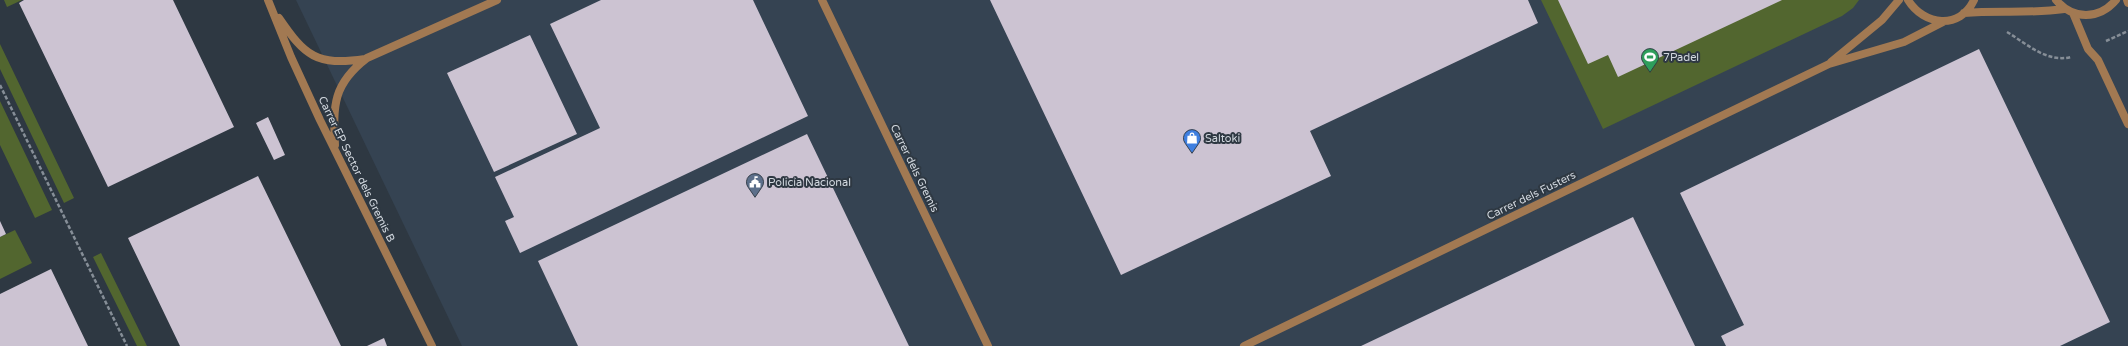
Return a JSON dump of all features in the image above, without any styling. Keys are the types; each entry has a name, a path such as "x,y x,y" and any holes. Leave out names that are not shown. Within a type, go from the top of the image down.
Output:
{"street":[{"path":"335,148 335,99 354,68 368,58 497,0"},
{"name":"Carrer dels Gremis","path":"822,0 988,346"},
{"name":"Carrer dels Fusters","path":"1829,64 1882,20 1899,0"},
{"path":"1908,0 1913,8 1926,18 1943,22"},
{"path":"1964,13 1974,0"},
{"path":"2056,0 2064,9 2082,16 2102,12 2116,0"},
{"path":"269,2 297,44 311,55 331,61 368,58"},
{"name":"Carrer EP Sector dels Gremis B","path":"269,2 291,57 432,346"},
{"path":"1964,13 2012,10 2042,12 2064,9"},
{"name":"Carrer dels Fusters","path":"1244,346 1829,64 1904,42 1964,13"},
{"path":"2073,13 2088,49 2098,60 2128,124"}],"path":[{"path":"2109,39 2127,31 2128,35"},
{"path":"2006,32 2051,58 2060,60"},
{"path":"0,85 127,346"}],"shaded area":[{"path":"296,0 2128,0 2128,346 462,346"}],"green space":[{"path":"4,0 22,0 7,7"},
{"name":"7Padel","path":"1541,0 1859,0 1853,8 1842,16 1603,129"},
{"path":"0,44 74,198 64,203 0,69"},
{"path":"0,101 52,210 35,218 0,145"},
{"path":"15,230 32,263 0,279 0,237"},
{"path":"101,253 147,346 137,346 93,257"}],"building":[{"path":"24,0 173,0 234,127 108,187 19,3"},
{"path":"601,0 753,0 808,116 520,253 505,221 514,217 495,177 600,128 550,24"},
{"name":"Saltoki","path":"990,0 1528,0 1538,23 1310,131 1331,176 1121,275"},
{"path":"1558,0 1782,0 1618,77 1608,55 1588,64"},
{"path":"530,35 577,134 494,172 447,73"},
{"path":"1979,49 2110,322 2060,346 1726,346 1721,336 1744,325 1680,193"},
{"path":"268,117 285,155 274,160 256,123"},
{"name":"Policía Nacional","path":"807,134 909,346 578,346 538,261"},
{"path":"258,176 341,346 180,346 128,238"},
{"path":"1633,217 1695,346 1361,346"},
{"path":"0,221 6,234 0,237"},
{"path":"51,269 88,346 0,346 0,294"},
{"path":"384,338 387,346 367,346"}],"place":[{"name":"7Padel","path":"1650,72"},
{"name":"Saltoki","path":"1192,153"},
{"name":"Policía Nacional","path":"755,197"}]}
